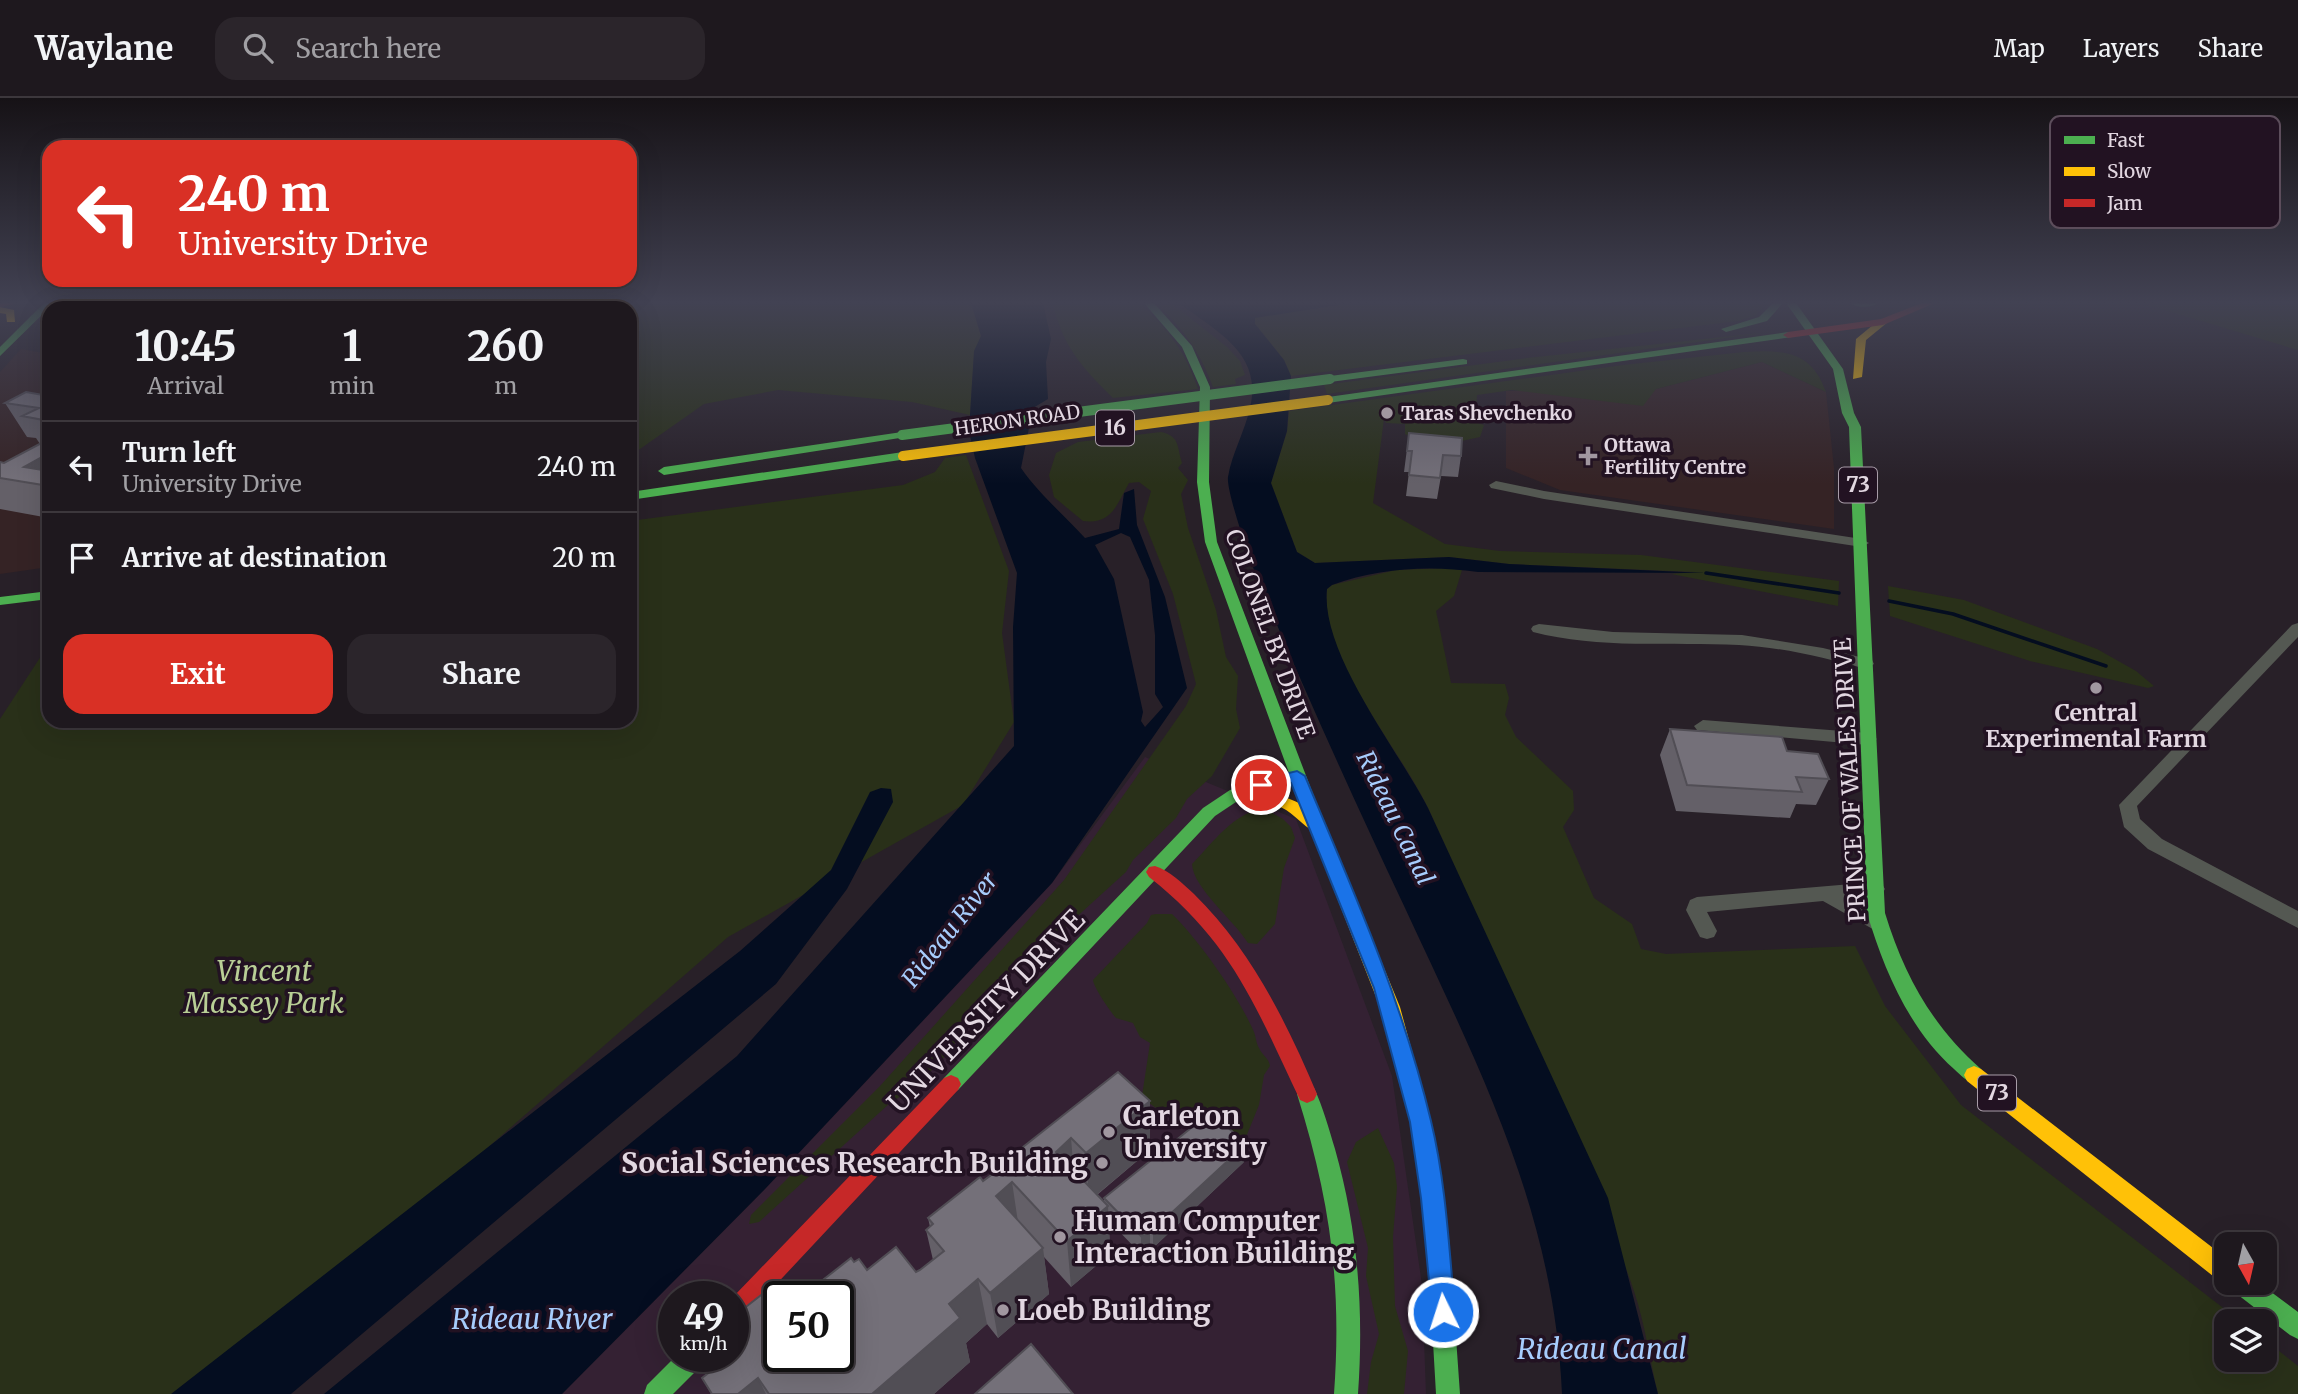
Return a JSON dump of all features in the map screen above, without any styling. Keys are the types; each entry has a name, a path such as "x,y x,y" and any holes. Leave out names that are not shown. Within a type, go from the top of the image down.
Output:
{"main road":[{"name":"COLONEL BY DRIVE","path":"1196,363 1203,377 1208,410 1202,456 1208,534 1297,776 1374,962 1412,1083 1427,1155 1437,1231 1448,1394"},
{"name":"HERON ROAD","path":"642,475 755,455 1454,363"},
{"name":"HERON ROAD","path":"637,495 1586,363"},
{"path":"1576,365 1592,363"},
{"path":"1822,363 1849,377 1853,363"},
{"name":"PRINCE OF WALES DRIVE","path":"1840,363 1849,377 1848,413 1855,426 1875,889 1878,924 1891,965 1910,999 1949,1051 2090,1168 2214,1263"},
{"path":"0,586 42,581"},
{"path":"0,601 42,596"},
{"name":"UNIVERSITY DRIVE","path":"749,1298 845,1199 978,1053 1155,872 1200,822 1218,805 1236,794 1297,776"},
{"path":"1200,822 1244,800 1272,797 1297,806 1324,842"},
{"path":"1155,872 1171,881 1194,905 1241,965 1274,1021 1312,1111 1338,1198 1346,1247 1351,1331 1346,1394"},
{"path":"2257,1295 2298,1327"},
{"path":"656,1394 677,1372"}],"street":[{"path":"1496,485 1544,495 1861,543"},
{"path":"2298,628 2128,805 2131,822 2155,844 2298,920"},
{"path":"1539,629 1612,637 1742,640 1823,653 1866,664"},
{"path":"1703,726 1868,739"},
{"path":"1707,931 1696,910 1697,905 1875,889"},
{"path":"1825,894 1878,924"}],"shaded area":[{"path":"8,363 42,363 42,568 0,574 0,372"},
{"path":"1765,363 1826,392 1834,468 1834,529 1560,490 1506,468 1506,391 1656,389"},
{"name":"Carleton University","path":"1145,757 1296,819 1392,1076 1422,1285 1426,1394 562,1394 658,1297 658,1372 749,1372 749,1281 674,1281 765,1189 1052,883"}],"green space":[{"path":"637,363 973,363 970,415 912,402 778,390 704,404 637,451"},
{"path":"1082,363 1188,363 1198,389 1113,398"},
{"path":"1203,363 1241,363 1245,375 1235,379 1236,384 1213,387"},
{"path":"1286,363 1393,363 1291,376"},
{"path":"1486,363 1545,363 1327,394 1324,385"},
{"path":"1756,363 1656,389 1643,406 1512,390 1477,395 1475,422 1484,425 1480,437 1434,447 1405,434 1405,424 1386,423 1384,419 1373,503 1445,544 1500,551 1641,555 1839,581 1838,606 1671,574 1695,572 1509,564 1449,557 1315,563 1297,552 1271,483 1287,431 1289,411 1623,365"},
{"path":"1765,363 1807,363 1820,378 1826,392"},
{"path":"1161,432 1175,439 1182,463 1178,468 1188,480 1181,494 1188,528 1216,610 1226,657 1238,676 1236,709 1240,728 1212,776 1187,799 1176,818 1133,860 1126,872 1061,931 1013,969 942,1060 913,1088 889,1104 759,1222 749,1224 751,1215 880,1086 1064,880 1186,706 1196,684 1173,594 1143,519 1151,491 1139,482 1129,483 1117,505 1107,516 1101,520 1083,521 1054,497 1049,475 1056,453 1078,442"},
{"name":"Vincent Massey Park","path":"966,455 1009,571 1002,633 1014,722 963,805 728,937 477,1157 172,1394 0,1394 0,719 42,655 42,728 637,728 637,520 903,485 935,472 945,458"},
{"path":"1396,570 1462,570 1454,596 1436,611 1451,683 1505,684 1509,698 1505,715 1516,737 1573,791 1574,810 1563,827 1594,898 1632,924 1641,949 1666,954 1855,946 1885,1006 1961,1105 2224,1309 2214,1309 2214,1372 2277,1372 2277,1349 2298,1366 2298,1394 1658,1394 1638,1304 1627,1271 1484,932 1430,812 1365,703 1336,644 1328,616 1327,589 1332,585"},
{"path":"1888,586 1964,600 2097,649 2136,671 2154,686 2148,688 2030,661 1890,616"},
{"path":"1265,809 1283,819 1291,827 1295,838 1284,868 1275,924 1257,944 1248,943 1206,893 1194,873 1192,864 1216,838 1243,815"},
{"path":"1172,914 1206,954 1239,1002 1258,1046 1269,1063 1259,1105 1246,1137 1224,1127 1169,1114 1150,1104 1142,1096 1150,1043 1140,1037 1133,1023 1116,1018 1094,984 1093,980 1147,923 1151,915"},
{"path":"1378,1128 1394,1163 1397,1187 1393,1237 1395,1306 1408,1351 1404,1394 1367,1394 1371,1362 1379,1334 1366,1276 1368,1248 1347,1162 1356,1142"}],"water":[{"name":"Rideau River","path":"973,363 1046,363 1048,399 1033,408 1021,468 1085,538 1119,529 1124,493 1134,489 1137,525 1165,597 1187,688 1052,883 765,1189 674,1281 658,1281 658,1297 562,1394 324,1394 737,1056 1014,746 1013,627 1017,573 975,458 969,431","holes":["1121,533 1130,537 1149,580 1155,635 1155,694 1163,707 1145,727 1141,721 1143,712 1114,579 1095,545"]},
{"name":"Rideau Canal","path":"1246,363 1286,363 1291,376 1287,431 1271,483 1297,552 1315,563 1449,557 1509,564 1706,573 1404,569 1350,579 1327,589 1328,614 1348,671 1428,808 1608,1198 1658,1394 1562,1394 1556,1327 1545,1264 1509,1143 1460,1027 1293,662 1258,580 1240,527 1228,477 1250,408 1250,372"},
{"name":"Rideau River","path":"881,788 891,789 893,802 847,889 776,984 291,1394 171,1394 740,951 831,870 870,792"}],"building":[{"path":"26,392 42,395 42,420 22,416 39,408 5,403"},
{"path":"1409,433 1462,438 1461,456 1443,455 1440,478 1409,475 1412,451 1407,451"},
{"path":"42,443 42,457 24,467 42,470 42,485 0,478 0,462 4,463"},
{"path":"1670,729 1782,737 1787,751 1818,754 1829,779 1796,777 1802,792 1687,785"},
{"path":"1118,1072 1150,1101 1086,1153 1071,1138 1056,1152 1108,1206 1067,1241 1012,1182 996,1196 1043,1248 990,1293 978,1279 949,1304 960,1318 872,1394 769,1394 758,1378 738,1394 712,1394 702,1378 710,1372 749,1372 749,1304 763,1294 763,1372 854,1372 854,1281 822,1281 851,1258 854,1262 859,1259 867,1270 896,1247 916,1272 920,1270 944,1251 926,1230 933,1224 928,1218 980,1177 983,1181 1006,1164 1004,1162"},
{"path":"1211,1112 1246,1144 1153,1230 1150,1228 1141,1236 1104,1198"},
{"path":"1031,1344 1073,1394 975,1394"}],"waterway":[{"path":"1706,573 1839,593"},
{"path":"1889,601 1953,614 2106,666"}],"traffic: fast":[{"path":"1195,363 1205,387 1203,482 1211,542 1313,815"},
{"path":"1330,379 1451,363"},
{"path":"1328,400 1586,363"},
{"path":"1834,363 1838,369 1848,413 1855,427 1876,913 1891,958 1912,1002 1940,1041 1974,1075"},
{"path":"902,435 1330,379"},
{"path":"664,471 902,435"},
{"path":"637,495 903,456"},
{"path":"0,601 42,596"},
{"path":"951,1084 1209,812 1236,794 1297,776"},
{"path":"1307,1094 1330,1170 1344,1242 1350,1315 1346,1394"},
{"path":"1419,1114 1438,1238 1448,1394"},
{"path":"2257,1295 2298,1327"},
{"path":"656,1394 677,1372"}],"traffic: slow":[{"path":"1857,377 1858,363"},
{"path":"903,456 1328,400"},
{"path":"1247,799 1275,799 1292,805 1313,824"},
{"path":"1313,815 1390,1007 1419,1114"},
{"path":"1974,1075 2214,1263"}],"traffic: jam":[{"path":"1155,872 1181,893 1227,943 1264,1002 1307,1094"},
{"path":"749,1297 951,1084"}],"place":[{"name":"Taras Shevchenko","path":"1387,413"},
{"name":"Ottawa Fertility Centre","path":"1588,456"},
{"name":"Central Experimental Farm","path":"2096,688"},
{"name":"Carleton University","path":"1109,1132"},
{"name":"Social Sciences Research Building","path":"1102,1163"},
{"name":"Human Computer Interaction Building","path":"1060,1237"},
{"name":"Loeb Building","path":"1003,1310"}],"route":[{"path":"1261,785 1297,776 1384,988 1421,1122 1433,1198 1443,1312"}]}
